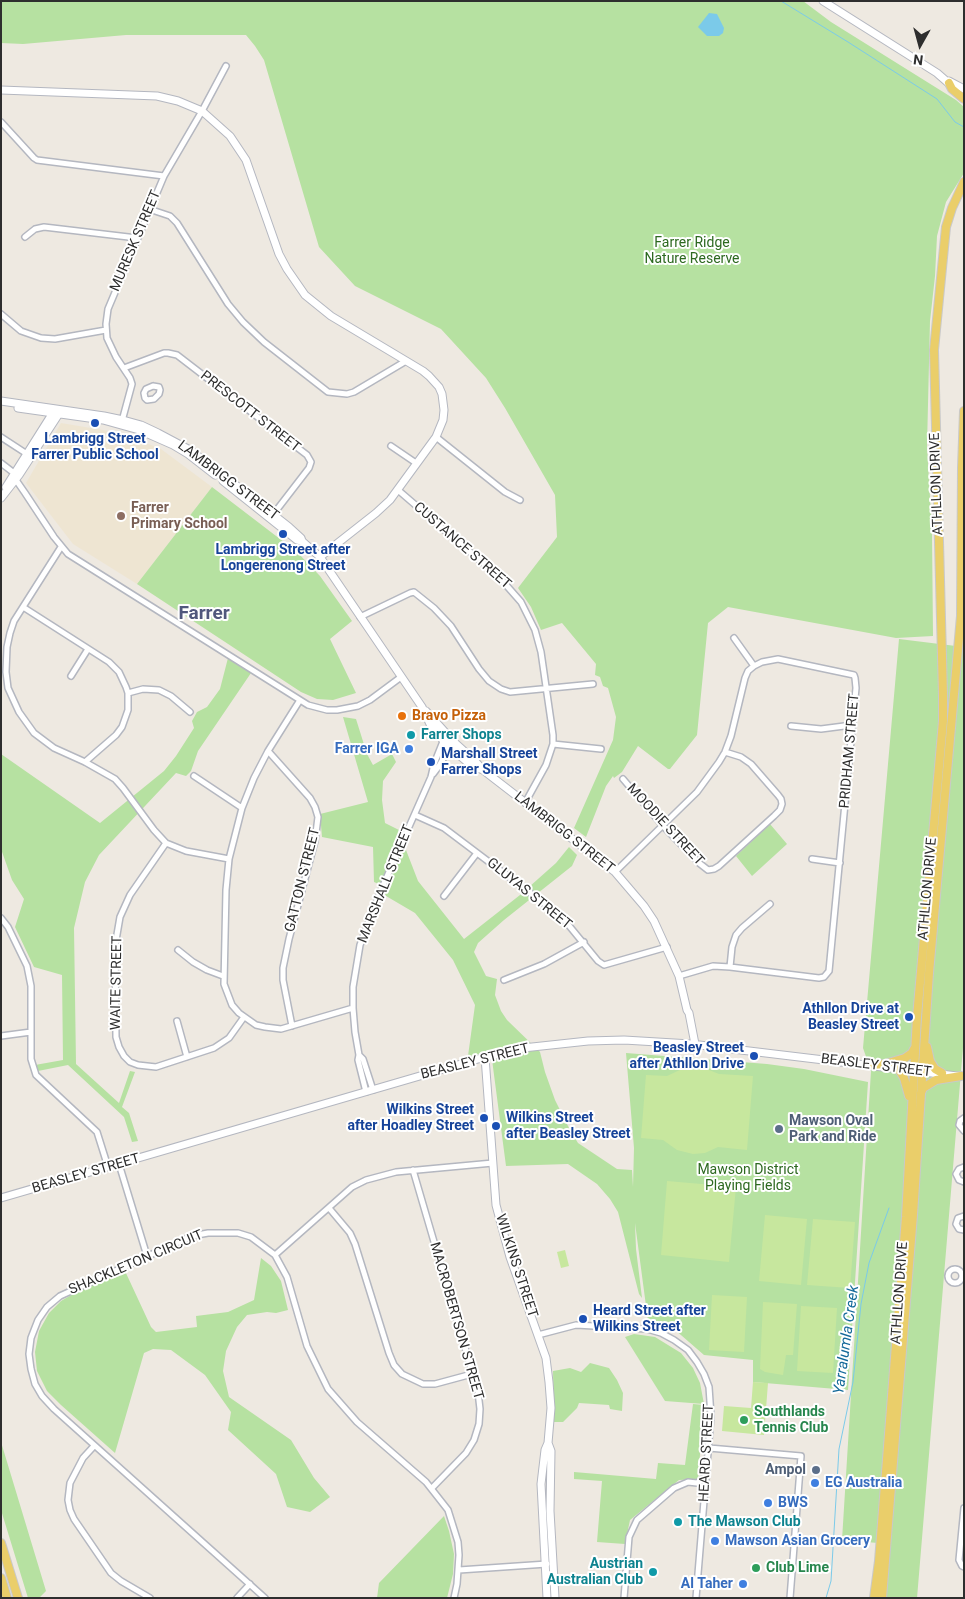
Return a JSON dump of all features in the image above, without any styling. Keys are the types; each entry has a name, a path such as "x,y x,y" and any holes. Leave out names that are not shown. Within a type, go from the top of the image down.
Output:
{"main road":[{"path":"946,80 952,89 964,99"},
{"name":"ATHLLON DRIVE","path":"874,1598 879,1562 905,1224 913,1070 943,708 934,350 946,227 954,201 964,182"},
{"name":"ATHLLON DRIVE","path":"882,1598 912,1225 922,1071 961,616 964,411"},
{"path":"925,1038 930,1061 935,1069 942,1073"},
{"path":"871,1065 906,1058 915,1048"},
{"path":"898,1068 908,1090 911,1108"},
{"path":"921,1093 924,1088 936,1080 962,1076"},
{"path":"1,1543 18,1598"},
{"path":"1,1578 7,1598"}],"street":[{"path":"823,1 946,80 964,94"},
{"name":"MURESK STREET","path":"131,389 130,378 110,344 106,330 108,309 136,238 164,176 226,66"},
{"path":"946,80 964,89"},
{"path":"1,90 157,96 178,101 202,111 230,136 246,160 279,254 296,283 317,306 429,376 439,387 444,410 443,420 436,437 398,490 376,513 320,557"},
{"path":"1,122 37,160 164,176"},
{"path":"149,209 170,216 177,223 228,304 243,322 264,342 328,392 347,394 354,392 406,361"},
{"path":"24,237 35,229 44,227 136,238"},
{"path":"1,314 21,331 41,338 55,339 106,330"},
{"name":"PRESCOTT STREET","path":"124,368 168,353 177,355 307,455 311,462 309,468 272,516"},
{"path":"122,422 131,389 144,392"},
{"name":"LAMBRIGG STREET","path":"1,401 122,422 158,433 190,450 301,538 320,557 422,707 434,719 445,738 475,760 483,770 615,872 644,906 654,921 679,976 686,1010 689,1013 693,1044"},
{"name":"LAMBRIGG STREET","path":"1,405 57,411"},
{"path":"15,476 27,454 57,411"},
{"path":"1,497 57,411"},
{"path":"1,437 27,454"},
{"path":"436,437 505,492 520,500"},
{"path":"391,446 416,463"},
{"path":"1,463 15,476 61,547 77,560 300,700 316,708 327,710 346,709 370,700 401,676"},
{"name":"CUSTANCE STREET","path":"398,490 515,593 535,630 541,652 553,744 546,765 525,803"},
{"path":"61,547 14,621 7,648 6,672 8,688 19,712 34,733 54,748 85,762 115,779 166,843 186,851 230,859"},
{"path":"360,616 414,592 434,608 451,626 480,669 496,686 510,692 593,684"},
{"path":"23,607 114,666 123,680 128,693 128,710 122,727 116,735 85,762"},
{"path":"615,872 706,782 725,752 745,678 748,671 754,666 734,638"},
{"path":"71,676 88,648"},
{"name":"PRIDHAM STREET","path":"679,976 705,968 730,967 818,978 827,975 831,964 856,688 855,678 854,675 778,659 762,662 754,666"},
{"path":"1,689 8,688"},
{"path":"128,693 143,689 158,690 171,696 190,712"},
{"path":"300,700 268,751 254,778 242,808 230,859 226,890 223,976 227,994 232,1005 244,1017 256,1025 281,1029 353,1008"},
{"path":"791,726 821,729 852,725"},
{"name":"MARSHALL STREET","path":"369,1091 363,1059 359,1055 353,1008 353,987 360,946 365,929 431,777 434,764 445,738"},
{"name":"MARSHALL STREET","path":"431,777 451,744"},
{"path":"553,744 601,749"},
{"name":"GATTON STREET","path":"268,751 310,798 318,817 315,841 283,968 283,980 292,1026"},
{"name":"MOODIE STREET","path":"623,779 663,826 708,870 719,866 780,810 782,804 781,799 751,764 741,757 725,752"},
{"path":"194,776 242,808"},
{"name":"GLUYAS STREET","path":"415,815 444,828 554,911 584,942 598,961 604,965 667,947"},
{"name":"WAITE STREET","path":"166,843 130,895 120,917 115,946 116,1037 124,1056 130,1062 138,1065 156,1067 222,1044 235,1032 244,1017"},
{"path":"444,896 478,853"},
{"path":"812,859 840,863"},
{"path":"730,967 732,947 736,935 770,904"},
{"path":"1,918 8,927 27,966 30,986 31,1059 36,1075 93,1127 100,1140 108,1167"},
{"path":"504,980 544,964 584,942"},
{"path":"178,950 193,962 223,976"},
{"path":"177,1022 186,1057"},
{"path":"1,1036 30,1032"},
{"name":"BEASLEY STREET","path":"1,1198 485,1056 524,1048 592,1041 624,1040 693,1044 962,1076"},
{"name":"WILKINS STREET","path":"485,1056 496,1205 510,1258 546,1358 549,1382 550,1511 547,1598"},
{"path":"964,1118 960,1120 959,1125 964,1131"},
{"path":"275,1255 352,1187 366,1180 396,1172 493,1163"},
{"path":"119,1164 147,1256"},
{"path":"964,1167 959,1169 956,1174 959,1180 964,1182"},
{"name":"MACROBERTSON STREET","path":"413,1170 478,1392 480,1410 479,1424 474,1440 466,1453 432,1488"},
{"path":"329,1208 350,1233 355,1244 389,1353 398,1370 412,1380 423,1384 435,1384 472,1374"},
{"path":"964,1216 958,1218 956,1224 957,1228 964,1230"},
{"name":"SHACKLETON CIRCUIT","path":"265,1598 54,1409 42,1396 35,1384 30,1369 31,1338 38,1320 47,1307 60,1296 192,1236 208,1233 238,1233 251,1237 275,1255 287,1277 307,1346 328,1389 358,1422 432,1488 448,1510 458,1542 459,1570 454,1598"},
{"name":"HEARD STREET","path":"538,1336 568,1326 586,1325 647,1329 661,1333 674,1340 688,1350 697,1362 709,1387 711,1416 696,1598"},
{"path":"94,1446 83,1458 70,1482 68,1500 70,1510 74,1519 111,1573 126,1585 150,1598"},
{"path":"709,1448 801,1456 790,1598"},
{"path":"624,1598 629,1537 637,1520 674,1488 688,1482 697,1483 707,1476"},
{"path":"697,1483 705,1492"},
{"path":"964,1508 960,1560 964,1567"},
{"path":"459,1570 549,1564"},
{"name":"WILKINS STREET","path":"549,1564 554,1598"},
{"path":"237,1598 250,1584"}],"shaded area":[{"name":"Farrer Primary School","path":"61,423 121,433 161,449 212,487 137,584 73,544 26,483"}],"green space":[{"name":"Farrer Ridge Nature Reserve","path":"1,1 803,1 831,22 956,100 964,107 964,173 946,202 937,236 930,321 927,446 932,532 933,636 896,638 728,607 708,623 697,735 670,769 638,746 622,772 614,778 613,776 606,786 586,837 574,828 613,740 616,717 608,688 603,686 600,677 595,675 596,664 562,623 541,630 531,607 518,588 557,537 555,495 486,378 441,329 355,286 319,247 264,60 255,46 246,35 126,35 23,44 1,43"},
{"path":"212,487 297,552 320,576 352,621 330,639 356,693 333,700 317,699 301,692 137,584"},
{"path":"899,639 964,647 964,1036 917,1598 886,1598 890,1544 842,1540 871,1071 863,1048"},
{"path":"228,658 251,673 198,751 191,771 186,776 176,773 99,855 85,882 74,928 76,1064 119,1103 130,1071 135,1072 122,1107 129,1113 138,1141 132,1142 124,1117 68,1065 38,1071 35,1065 63,1060 62,975 34,967 15,927 24,899 12,880 1,849 1,754 100,823 164,771 176,756 194,728 192,721 197,712 207,707 220,689"},
{"name":"Mawson District Playing Fields","path":"343,717 356,719 367,754 373,765 392,754 396,762 383,781 382,800 385,823 403,832 406,850 418,881 464,939 520,895 556,863 569,847 577,855 572,866 504,920 478,943 474,952 486,976 497,979 495,995 501,1011 507,1020 540,1052 555,1100 578,1143 617,1169 632,1170 633,1187 634,1148 626,1053 767,1064 804,1069 868,1082 848,1390 753,1382 753,1360 704,1355 674,1329 648,1321 635,1223 642,1298 639,1294 618,1212 597,1184 568,1164 506,1166 491,1052 468,1056 475,1005 453,960 415,913 386,896 381,885 374,882 373,847 322,837 320,814 368,802"},
{"path":"770,824 787,844 752,876 736,856"},
{"path":"704,1068 719,1074 753,1076 747,1150 718,1147 705,1153 693,1154 677,1150 663,1140 641,1138 646,1075 667,1076 682,1069"},
{"path":"667,1181 736,1187 729,1262 661,1255"},
{"path":"765,1215 807,1219 801,1285 759,1281"},
{"path":"813,1219 855,1222 850,1288 807,1285"},
{"path":"565,1250 569,1266 561,1268 557,1252"},
{"path":"261,1258 271,1266 281,1281 288,1310 276,1313 267,1312 247,1315 237,1327 226,1351 223,1371 229,1397 291,1440 314,1478 330,1497 310,1512 287,1507 276,1474 228,1430 231,1412 205,1375 171,1350 153,1349 144,1353 115,1453 47,1391 37,1371 35,1352 39,1331 49,1313 61,1301 73,1294 125,1271 151,1327 156,1332 197,1327 196,1316 228,1312 254,1300"},
{"path":"712,1295 747,1297 744,1352 709,1350"},
{"path":"763,1302 797,1304 793,1355 786,1355 783,1375 765,1372 760,1369"},
{"path":"801,1306 837,1308 833,1373 797,1371"},
{"path":"634,1334 655,1337 681,1353 693,1368 700,1383 704,1404 665,1401 625,1337"},
{"path":"590,1363 609,1368 617,1380 623,1393 622,1411 610,1409 609,1405 579,1403 577,1408 563,1422 554,1422 553,1371 570,1368 581,1372"},
{"name":"Southlands Tennis Club","path":"753,1382 768,1383 764,1435 722,1431 724,1406 751,1408"},
{"path":"693,1404 704,1405 698,1479 679,1480 630,1520 625,1544 597,1542 602,1481 574,1479 574,1472 656,1479 658,1463 685,1465"},
{"path":"1,1442 46,1591 39,1598 28,1598 1,1510"},
{"path":"444,1516 454,1554 453,1574 447,1598 377,1598 379,1583"}],"water":[{"path":"709,13 717,14 724,28 723,33 719,36 707,36 698,27"}],"waterway":[{"path":"781,1 937,99 955,122 964,127"},
{"name":"Yarralumla Creek","path":"826,1598 831,1581 839,1449 853,1382 861,1304 869,1263 889,1208"}],"place":[{"name":"Lambrigg Street Farrer Public School","path":"95,423"},
{"name":"Farrer Primary School","path":"121,516"},
{"name":"Lambrigg Street after Longerenong Street","path":"283,534"},
{"name":"Bravo Pizza","path":"402,716"},
{"name":"Farrer Shops","path":"411,735"},
{"name":"Farrer IGA","path":"409,749"},
{"name":"Marshall Street Farrer Shops","path":"431,762"},
{"name":"Athllon Drive at Beasley Street","path":"909,1017"},
{"name":"Beasley Street after Athllon Drive","path":"754,1056"},
{"name":"Wilkins Street after Hoadley Street","path":"484,1118"},
{"name":"Wilkins Street after Beasley Street","path":"496,1126"},
{"name":"Mawson Oval Park and Ride","path":"779,1129"},
{"name":"Heard Street after Wilkins Street","path":"583,1319"},
{"name":"Southlands Tennis Club","path":"744,1420"},
{"name":"Ampol","path":"816,1470"},
{"name":"EG Australia","path":"815,1483"},
{"name":"BWS","path":"768,1503"},
{"name":"The Mawson Club","path":"678,1522"},
{"name":"Mawson Asian Grocery","path":"715,1541"},
{"name":"Club Lime","path":"756,1568"},
{"name":"Austrian Australian Club","path":"653,1572"},
{"name":"Al Taher","path":"743,1584"}],"district":[{"name":"Farrer","path":"204,614"}]}
